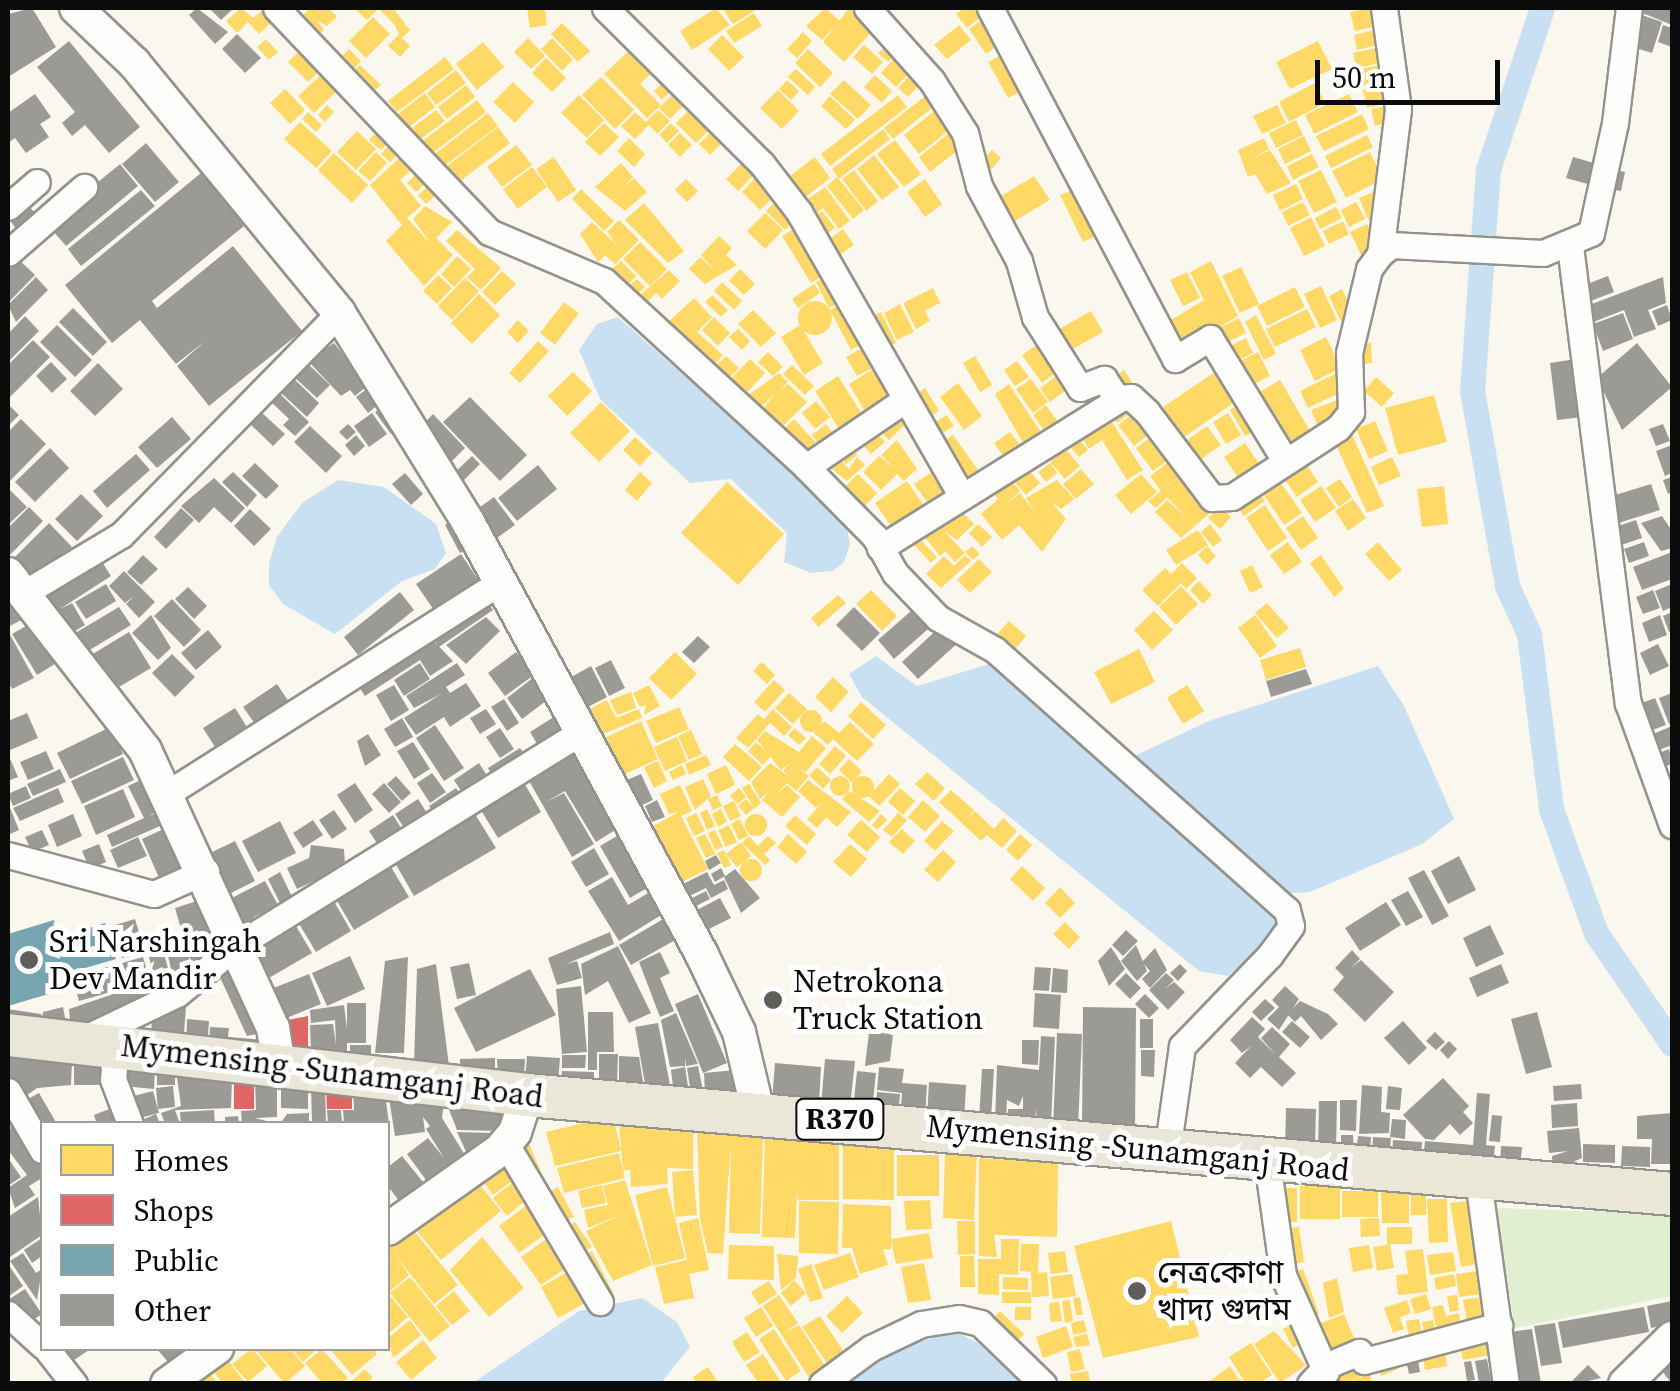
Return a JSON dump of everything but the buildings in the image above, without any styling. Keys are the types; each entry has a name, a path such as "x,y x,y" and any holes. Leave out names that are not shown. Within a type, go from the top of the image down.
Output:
{"main road":[{"name":"Mymensing -Sunamganj Road","path":"8,1035 527,1095 758,1110 1267,1161 1672,1194"}],"street":[{"path":"76,8 170,106 339,313 500,582 726,1006 752,1072 758,1110"},
{"path":"276,8 489,232 604,282 806,466 880,548 894,573 938,618 996,650 1287,910 1292,926 1270,955 1182,1046 1167,1151"},
{"path":"606,8 762,164 800,212 961,494"},
{"path":"867,8 932,81 965,133 979,186 1018,261 1035,317 1080,388 1104,378 1118,400"},
{"path":"990,8 1175,360 1210,338 1286,462"},
{"path":"880,548 961,494 1118,400 1138,403 1212,498 1232,497 1338,428 1351,412 1349,353 1369,269 1386,249 1398,109 1384,8"},
{"path":"1386,249 1542,253 1570,246 1591,233 1615,123 1630,8"},
{"path":"8,207 37,182"},
{"path":"8,253 84,188"},
{"path":"1570,246 1628,703 1672,824"},
{"path":"279,1064 273,1028 206,871 145,750 16,584 121,535 339,313"},
{"path":"806,466 904,400"},
{"path":"168,793 500,582"},
{"path":"68,1040 88,1039 160,1005 236,946 580,733"},
{"path":"8,855 154,894 206,871"},
{"path":"116,1046 112,1079 129,1121"},
{"path":"8,1091 40,1147"},
{"path":"390,1228 506,1144 527,1095"},
{"path":"506,1144 600,1302"},
{"path":"1267,1161 1283,1275 1318,1378 1359,1352 1364,1361 1499,1325"},
{"path":"1478,1180 1506,1384"},
{"path":"8,1314 40,1343"},
{"path":"822,1384 871,1348 921,1324 959,1318 991,1332 1043,1384"},
{"path":"1625,1384 1672,1338"},
{"path":"47,1351 74,1384"},
{"path":"167,1384 203,1352"}],"green space":[{"path":"1496,1208 1672,1214 1672,1296 1515,1328"}],"water":[{"path":"618,317 845,519 850,544 844,562 833,571 811,573 784,562 787,533 731,479 690,483 600,399 579,350 597,324"},
{"path":"338,480 384,487 436,524 446,553 435,569 402,581 335,634 283,604 269,585 269,563 277,537 302,503"},
{"path":"876,656 917,686 989,664 1021,685 1277,917 1277,933 1228,976 1199,971 862,697 849,674"},
{"path":"1378,666 1404,706 1454,819 1422,844 1310,892 1282,894 1132,757 1209,721"},
{"path":"642,1298 677,1322 690,1347 661,1383 471,1384 579,1311"},
{"path":"954,1331 978,1343 1020,1383 848,1384 898,1349"}],"waterway":[{"path":"1542,8 1488,169 1472,391 1507,586 1529,634 1551,809 1596,933 1672,1044"}],"place":[{"name":"Sri Narshingah Dev Mandir","path":"29,960"},
{"name":"Netrokona Truck Station","path":"773,1000"},
{"name":"‌নেত্র‌কোণা খাদ্য গুদাম","path":"1137,1291"}]}
